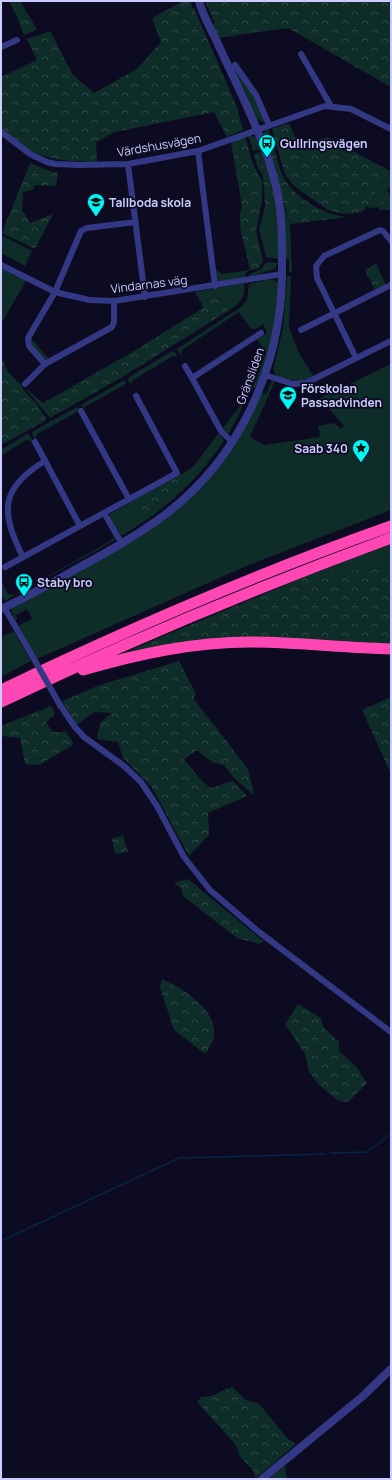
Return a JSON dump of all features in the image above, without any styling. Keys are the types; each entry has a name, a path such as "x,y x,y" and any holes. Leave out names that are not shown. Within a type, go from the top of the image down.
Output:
{"highway":[{"path":"363,536 391,523"},
{"path":"1,690 115,637 209,596 391,526"},
{"path":"1,702 228,601 391,538"},
{"path":"48,680 146,654 203,645 270,643 391,649"}],"street":[{"name":"Gränsliden","path":"3,608 122,544 166,514 188,495 218,462 232,442 249,413 265,375 278,326 282,274 282,222 279,203 274,178 256,129 216,39 210,31 199,1"},
{"path":"1,47 18,40"},
{"path":"301,54 331,106"},
{"path":"235,65 256,95 269,125"},
{"path":"256,129 320,107 331,106 351,108 391,129"},
{"name":"Värdshusvägen","path":"2,136 30,154 55,164 128,164 198,151 256,129"},
{"path":"198,151 215,286"},
{"path":"128,164 145,297"},
{"path":"45,364 29,346 27,340 55,292 81,231 87,228 136,222"},
{"path":"356,358 317,278 316,269 324,256 380,230 384,231 391,241"},
{"name":"Vindarnas väg","path":"1,265 55,292 83,299 114,301 215,286 282,274"},
{"path":"301,330 391,285"},
{"path":"25,384 45,364 112,327 114,322 114,301"},
{"path":"192,378 261,333"},
{"path":"265,375 293,384 302,384 391,341"},
{"path":"185,366 221,431 232,442"},
{"path":"5,567 177,472 136,396"},
{"path":"81,411 129,499"},
{"path":"35,442 80,526"},
{"path":"23,557 9,530 6,516 7,502 18,480 45,461"},
{"path":"104,513 122,544"},
{"path":"3,608 60,705 75,727 84,737 124,766 141,782 157,806 184,857 210,890 259,932 391,1032"},
{"path":"262,1479 363,1396 391,1370"}],"green space":[{"path":"9,1 20,1 27,13 17,17"},
{"path":"183,1 191,1 192,9 194,8 237,107 243,130 227,137 214,112 115,132 96,142 97,162 69,161 46,156 24,147 1,129 1,77 37,60 27,39 50,31 73,75 94,93 137,69 161,42 152,18"},
{"path":"205,1 391,1 391,87 288,28 218,38 212,24 215,23"},
{"path":"27,13 37,29 24,35 17,17"},
{"path":"229,59 257,100 265,121 262,122 258,119 256,120 243,87 237,78"},
{"path":"289,123 299,146 327,137 390,171 373,196 379,197 384,202 382,207 370,208 367,206 362,212 344,214 328,210 294,186 285,174 272,129"},
{"path":"268,128 273,144 265,147 263,134"},
{"path":"248,135 255,137 261,149 253,151"},
{"path":"245,136 253,164 262,181 262,201 256,231 263,261 258,269 250,270 242,237 240,213 242,206 231,142"},
{"path":"274,147 278,164 283,176 290,187 297,194 304,200 322,210 340,216 349,217 290,224 267,150"},
{"path":"261,152 271,178 268,179 257,153"},
{"path":"257,153 268,178 271,178 277,204 265,206 263,176 257,166 254,154"},
{"path":"30,163 52,172 58,172 56,186 35,185 33,190 23,192 22,210 30,223 53,214 35,249 2,233"},
{"path":"390,171 391,185 387,191 391,196 391,210 379,210 379,207 382,207 373,196"},
{"path":"277,204 279,235 278,259 266,257 259,229 265,206"},
{"path":"283,205 290,224 292,272 289,272 289,259 286,259"},
{"path":"3,236 32,251 25,266 1,253 1,241"},
{"path":"267,262 278,263 275,269 248,277 250,274 260,270"},
{"path":"376,264 386,285 375,290 365,270"},
{"path":"1,268 26,281 1,324"},
{"path":"215,269 222,274 250,270 246,273 245,278 220,282 216,279"},
{"path":"291,276 289,328 300,355 314,377 299,381 290,380 275,375 273,370 283,328 287,277"},
{"path":"270,279 276,281 278,284 275,329 257,388 253,387 228,435 223,428 247,397 256,380 266,353 257,339 267,333 263,324 256,329 251,329 239,312 182,350 181,356 177,349 241,307 247,300 249,284"},
{"path":"244,283 243,297 236,306 228,311 216,294 201,303 195,292"},
{"path":"216,294 228,311 124,376 50,418 25,388 43,403 136,350 203,308 201,303"},
{"path":"31,338 49,359 43,359 32,346"},
{"path":"172,351 175,352 177,357 173,356 132,381 131,385 128,380 129,377"},
{"path":"1,355 8,372 36,403 46,418 45,421 1,445"},
{"path":"391,364 391,510 244,567 37,659 18,626 32,619 27,609 16,615 17,619 15,620 11,609 179,508 253,412 261,394 267,393 272,380 275,381 250,437 264,445 320,437 318,426 334,423 341,429 344,426 320,398"},
{"path":"124,380 126,384 83,408 81,405"},
{"path":"77,407 79,411 37,434 35,440 32,433 33,431"},
{"path":"219,433 224,441 204,468 202,467 188,478 182,474 192,468"},
{"path":"27,434 34,443 32,444 31,441 26,440 1,456 1,450"},
{"path":"202,467 204,468 192,481 159,511 152,516 141,514 139,504 153,496 150,491 182,474 189,477"},
{"path":"150,491 153,496 141,514 152,516 122,536 110,519 110,514"},
{"path":"114,535 115,540 5,601 3,599 1,592 1,581 8,594 15,595 112,540"},
{"path":"391,544 391,568 314,573"},
{"path":"391,568 391,644 277,639 122,656 121,654 314,573"},
{"path":"12,632 15,633 31,661 1,677 1,637"},
{"path":"179,661 196,694 193,698 248,769 254,795 235,779 224,765 212,762 197,750 184,759 203,782 211,788 233,781 247,796 208,813 209,835 189,856 151,786 123,758 118,742 97,739 100,723 112,713 94,712 77,725 62,701 100,685"},
{"path":"391,697 391,774 362,710"},
{"path":"51,706 55,713 46,723 53,732 66,732 74,744 39,765 25,764 20,738 1,736 1,726"},
{"path":"123,836 128,852 115,854 112,838"},
{"path":"188,879 263,941 260,944 237,938 183,896 181,888 174,883"},
{"path":"162,979 195,999 211,1019 214,1030 212,1042 205,1054 174,1030 160,987"},
{"path":"298,1004 321,1018 323,1027 339,1042 339,1051 357,1068 367,1083 348,1102 339,1101 320,1086 309,1072 305,1054 285,1024"},
{"path":"232,1387 246,1400 257,1403 261,1406 287,1438 296,1444 256,1478 252,1469 240,1457 236,1445 197,1402 201,1397 211,1396"},
{"path":"285,1466 287,1479 269,1479"}],"waterway":[{"path":"330,1153 367,1152 391,1134"},
{"path":"1,1241 179,1158 325,1154"}],"place":[{"name":"Gullringsvägen","path":"267,158"},
{"name":"Tallboda skola","path":"96,217"},
{"name":"Förskolan Passadvinden","path":"288,410"},
{"name":"Saab 340","path":"361,463"},
{"name":"Staby bro","path":"24,597"}]}
